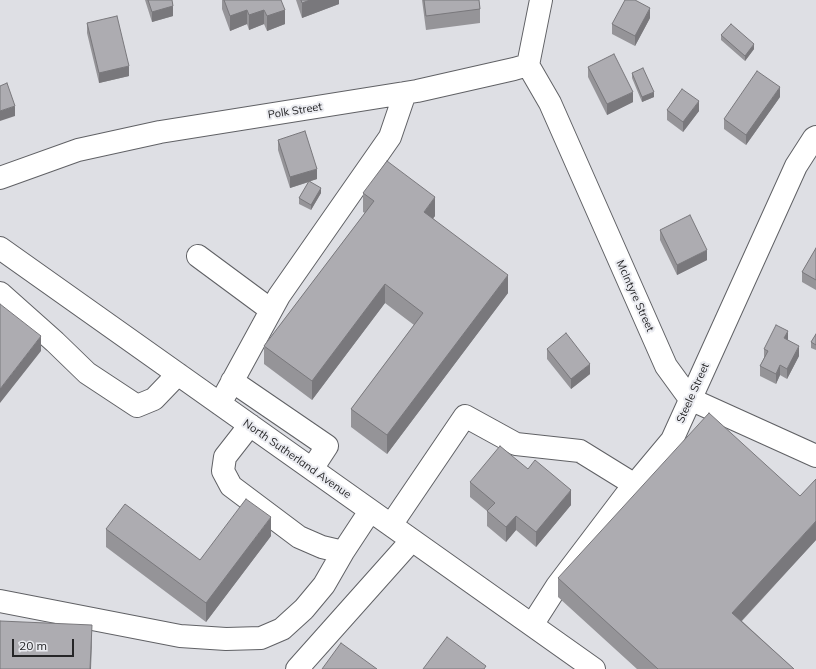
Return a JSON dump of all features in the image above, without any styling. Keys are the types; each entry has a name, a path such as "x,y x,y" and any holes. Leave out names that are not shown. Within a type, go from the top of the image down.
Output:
{"street":[{"path":"528,65 541,0"},
{"name":"Polk Street","path":"0,178 78,150 160,132 405,93 499,73 528,65"},
{"name":"McIntyre Street","path":"528,65 550,103 666,366 690,399 816,456"},
{"path":"220,404 279,296 390,137 405,93"},
{"name":"Steele Street","path":"532,625 557,586 635,485 672,440 796,166 816,137"},
{"name":"North Sutherland Avenue","path":"0,248 594,669"},
{"path":"198,256 271,310"},
{"path":"0,293 87,373 137,406 154,399 178,374"},
{"path":"232,381 327,446 312,469"},
{"path":"391,525 465,416 516,444 580,451 635,485"},
{"path":"250,426 225,457 223,471 231,486 299,537 322,547 343,552"},
{"path":"0,601 180,636 226,639 261,638 282,629 304,610 324,585 343,552 370,511"},
{"path":"296,669 412,540"}],"building":[{"path":"148,0 172,0 173,6 152,12"},
{"path":"224,0 281,0 285,10 267,16 264,10 249,15 247,10 230,16"},
{"path":"301,0 310,0 302,3"},
{"path":"424,0 479,0 480,9 426,16"},
{"path":"625,0 635,0 650,8 635,36 612,24"},
{"path":"117,16 129,66 99,73 87,23"},
{"path":"731,24 754,44 745,56 721,35"},
{"path":"614,54 633,92 607,104 588,67"},
{"path":"643,68 654,92 642,97 632,73"},
{"path":"757,71 780,87 746,135 724,119"},
{"path":"7,83 15,106 0,111 0,86"},
{"path":"682,89 699,101 683,122 667,110"},
{"path":"305,131 317,169 290,177 278,140"},
{"path":"387,161 435,197 424,212 508,275 387,435 351,409 423,313 385,284 312,381 264,346 374,201 363,193"},
{"path":"309,181 321,188 311,205 299,198"},
{"path":"690,215 707,250 677,265 660,230"},
{"path":"816,248 816,280 802,272"},
{"path":"0,304 41,336 0,389"},
{"path":"776,325 788,331 784,338 799,346 787,369 780,365 776,374 760,366 768,351 764,349"},
{"path":"566,333 590,364 571,379 547,349"},
{"path":"816,334 816,345 811,342"},
{"path":"709,413 800,496 816,479 816,521 732,613 794,669 658,669 558,578"},
{"path":"500,446 528,469 535,460 571,490 536,532 516,516 506,527 487,511 495,503 470,482"},
{"path":"246,499 271,517 206,603 106,529 125,504 200,560"},
{"path":"0,621 92,625 90,669 0,669"},
{"path":"447,637 486,666 484,669 423,669"},
{"path":"341,643 377,669 322,669"}]}
